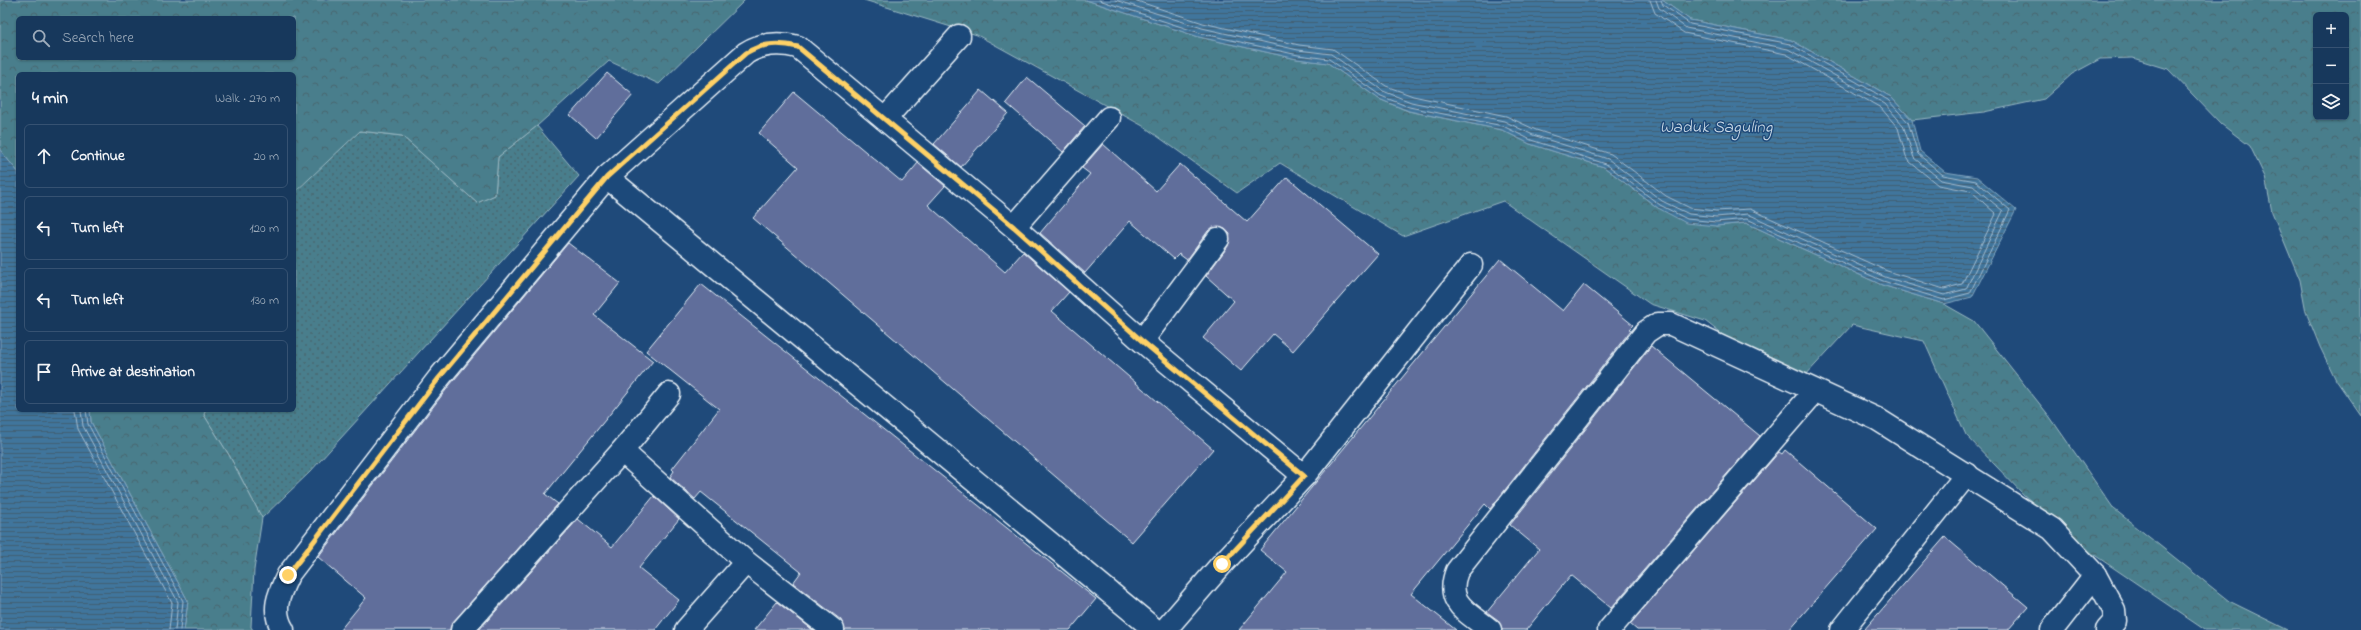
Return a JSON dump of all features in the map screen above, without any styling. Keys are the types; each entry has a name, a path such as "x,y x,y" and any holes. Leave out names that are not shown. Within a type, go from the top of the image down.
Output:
{"street":[{"path":"885,119 959,36"},
{"path":"283,630 277,620 277,597 288,575 439,378 607,177 746,53 757,46 783,43 798,47 1014,227 1142,341 1304,476"},
{"path":"1014,227 1109,118"},
{"path":"607,177 1155,630"},
{"path":"1142,341 1218,239"},
{"path":"1165,630 1222,564 1304,476 1471,265"},
{"path":"1490,630 1454,598 1453,580 1457,571 1646,332 1658,324 1671,324 1877,419 1967,474 2052,529 2095,575 2116,615 2115,621 2107,630"},
{"path":"1609,630 1815,390"},
{"path":"462,630 622,451 669,394"},
{"path":"622,451 746,562 833,630"},
{"path":"1842,630 1967,474"},
{"path":"686,630 746,562"},
{"path":"2052,630 2095,575"}],"green space":[{"path":"0,0 745,0 659,84 609,61 537,126 498,157 495,195 477,203 402,136 360,131 296,191 296,72 16,72 16,170 0,150"},
{"path":"864,0 1086,0 1199,37 1297,59 1328,63 1379,99 1408,111 1502,130 1530,144 1604,167 1658,208 1716,226 1746,223 1882,285 1944,304 1974,321 2050,417 2114,509 2229,601 2288,630 2205,630 2090,552 2024,495 1966,435 1924,341 1852,325 1792,390 1705,321 1650,304 1503,201 1403,236 1280,163 1237,193 1143,126 977,35"},
{"path":"1662,0 2361,0 2361,416 2336,380 2320,347 2306,312 2300,280 2272,212 2265,177 2250,146 2221,124 2168,69 2133,58 2100,59 2072,74 2044,99 1984,112 1912,120 1891,97 1791,40 1690,20"},
{"path":"537,126 579,176 310,472 262,518 229,455 204,415 205,412 296,412 297,188 359,131 402,136 477,203 495,195 498,157"},
{"path":"90,412 205,412 204,415 229,455 262,518 254,570 251,627 253,630 184,630 188,601 91,422"}],"water":[{"name":"Waduk Saguling","path":"1086,0 1662,0 1690,20 1791,40 1891,97 1912,120 1920,151 1945,172 1977,177 2016,210 1972,297 1944,304 1882,285 1746,223 1716,226 1686,223 1658,208 1604,167 1530,144 1502,130 1409,111 1379,99 1328,63 1297,59 1199,37"},
{"path":"0,150 16,170 16,412 90,412 91,422 188,601 184,630 0,630"}],"building":[{"path":"607,73 633,95 596,138 570,115"},
{"path":"1027,77 1085,126 1063,152 1006,103"},
{"path":"981,90 1008,113 961,167 934,144"},
{"path":"794,92 902,182 918,163 945,186 928,205 1005,272 1023,252 1069,292 1052,311 1213,449 1132,542 753,218 798,167 759,133"},
{"path":"1103,144 1156,191 1180,164 1247,222 1287,177 1378,254 1293,351 1273,334 1241,371 1203,338 1234,301 1206,276 1228,246 1230,234 1225,229 1213,227 1208,231 1187,260 1179,254 1174,259 1130,221 1085,273 1040,233 1090,174 1082,168"},
{"path":"568,243 620,283 594,315 653,361 545,494 558,504 453,622 450,630 340,630 366,598 318,557 449,386"},
{"path":"1500,259 1563,311 1584,285 1633,325 1629,329 1631,330 1490,509 1485,504 1411,594 1456,630 1239,630 1287,572 1260,550"},
{"path":"701,284 1096,599 1070,630 845,630 841,620 793,583 801,572 701,492 695,499 670,477 674,471 672,469 719,409 646,351"},
{"path":"1651,346 1760,436 1611,608 1571,575 1526,630 1502,630 1498,620 1487,612 1539,549 1510,525"},
{"path":"1785,450 1877,529 1789,630 1637,630 1630,624 1779,452 1782,454"},
{"path":"654,496 679,519 639,568 679,600 655,630 479,630 578,519 612,547"},
{"path":"1945,537 2028,607 2008,630 1864,630"},
{"path":"777,602 813,630 754,630"}],"route":[{"path":"288,575 439,378 607,177 746,53 757,46 783,43 798,47 885,119 1014,227 1142,341 1304,476 1222,564"}]}
